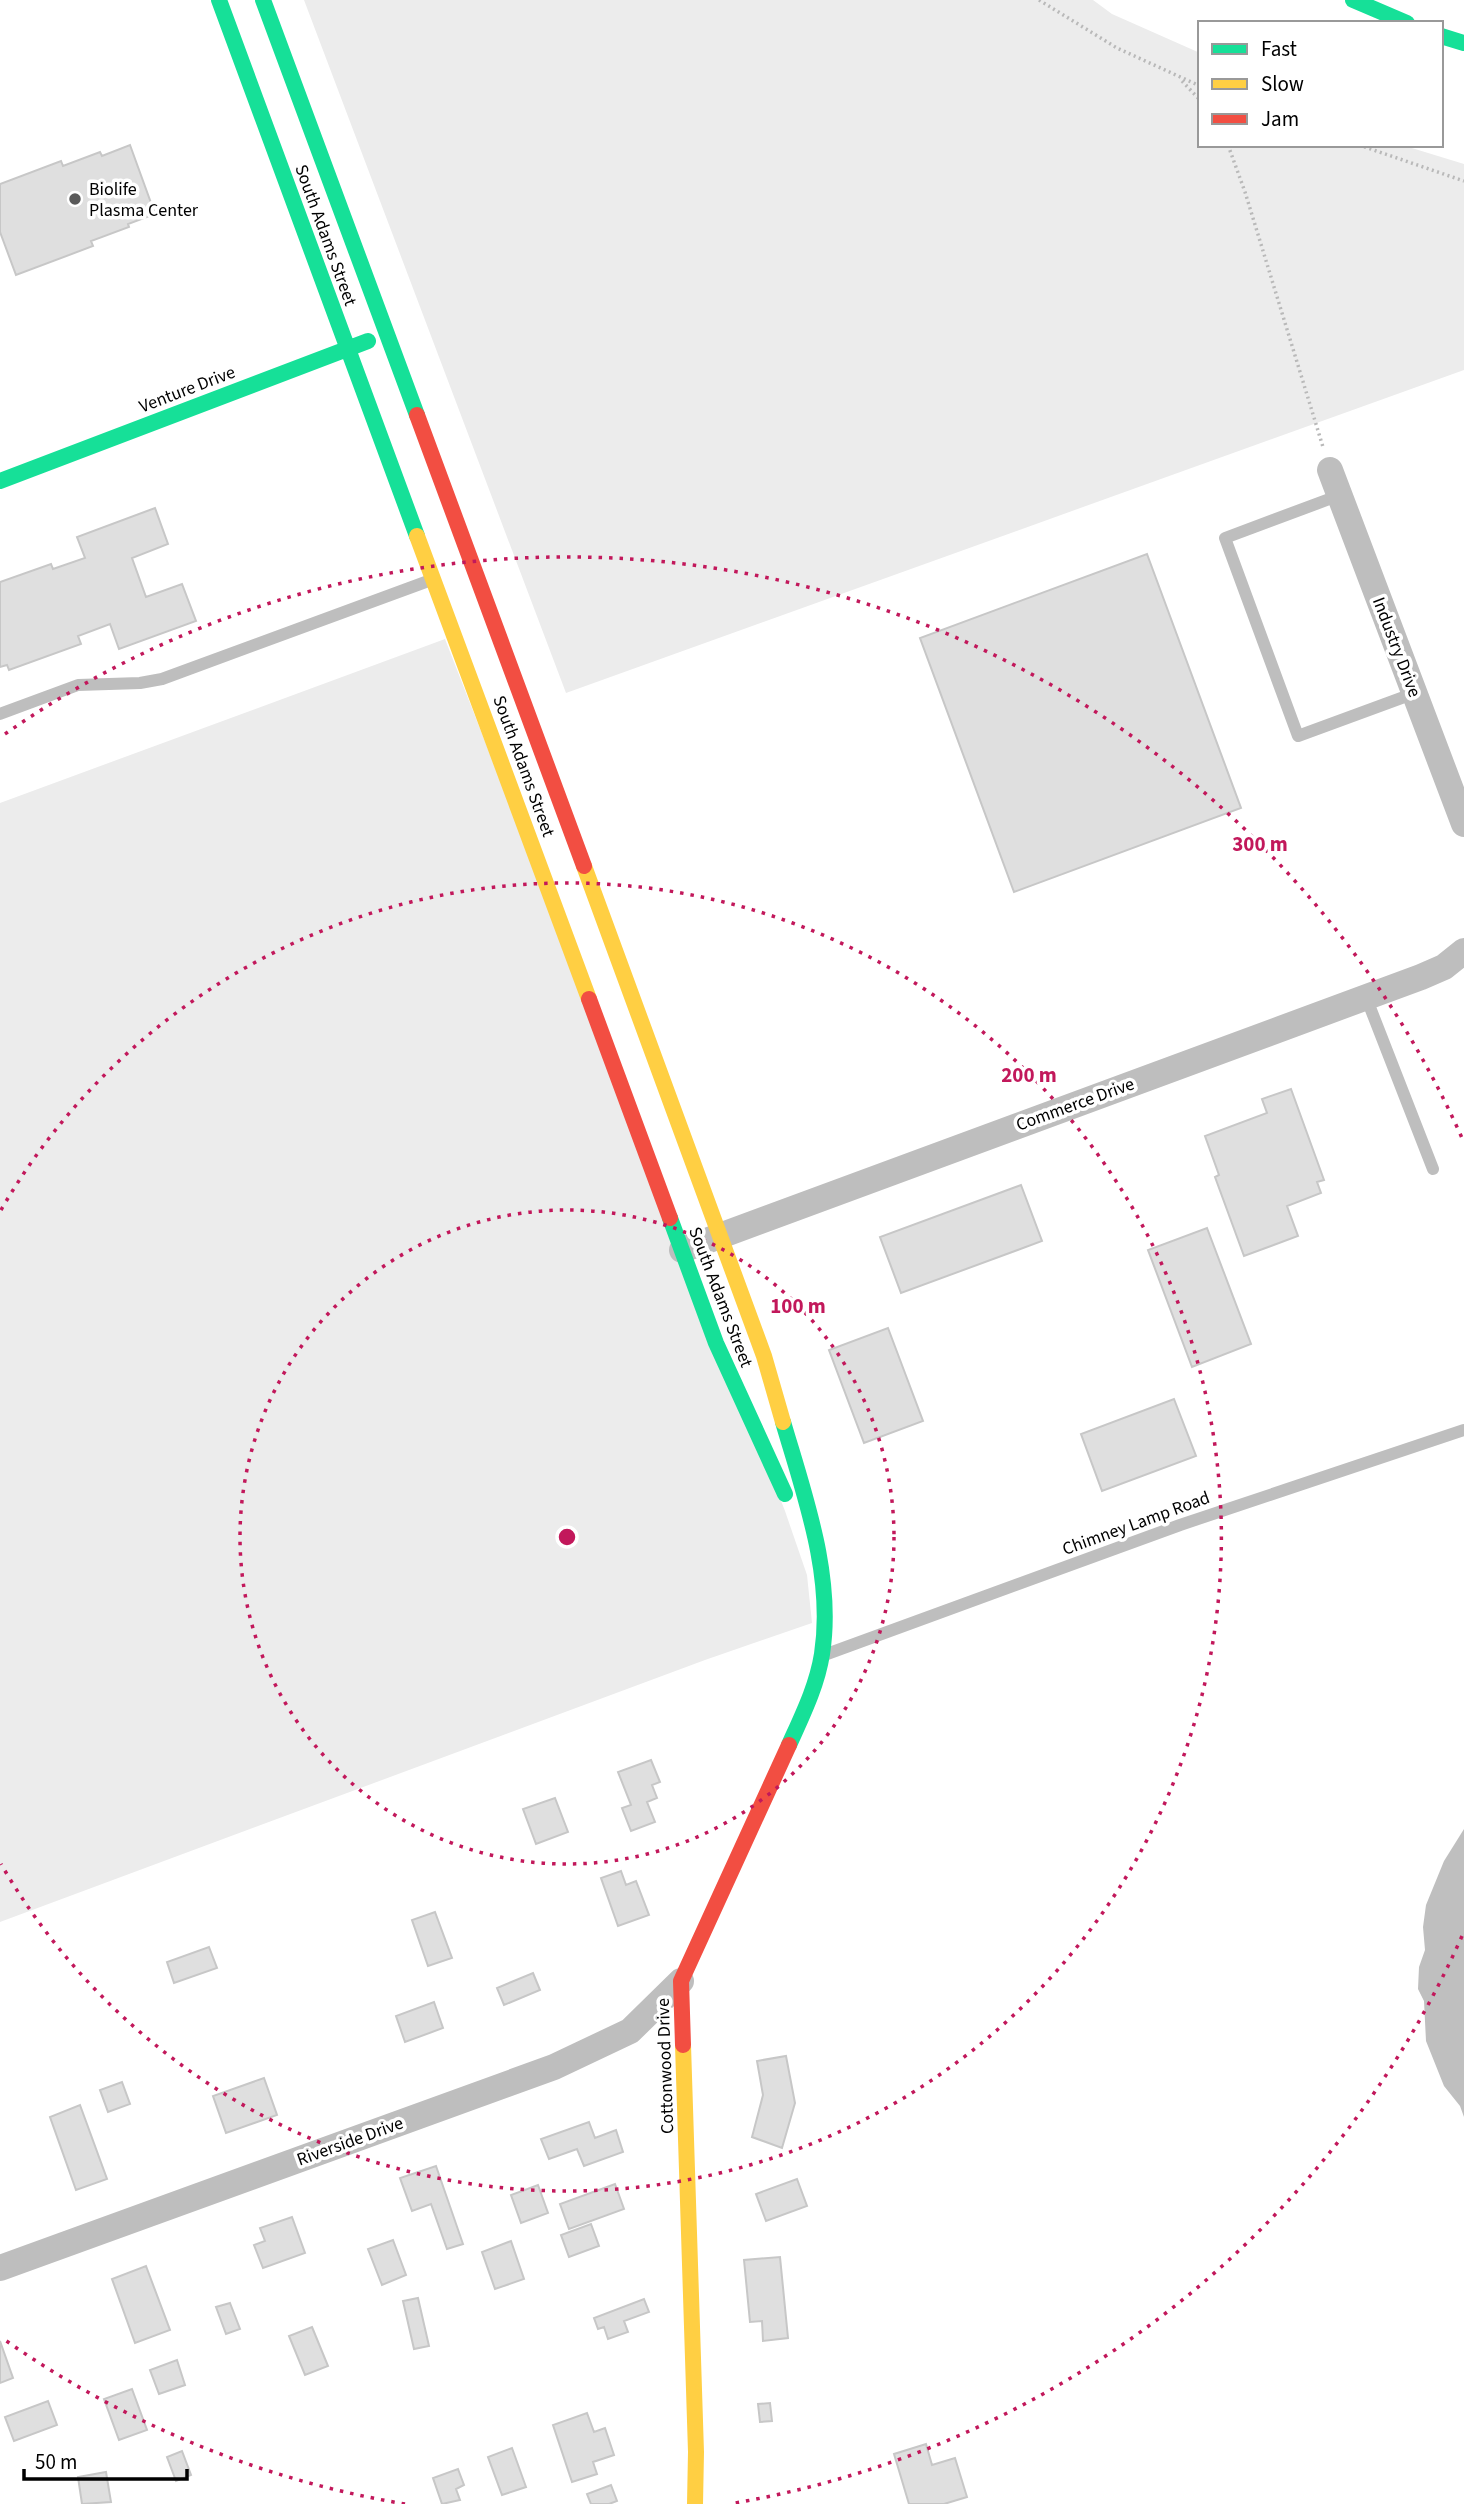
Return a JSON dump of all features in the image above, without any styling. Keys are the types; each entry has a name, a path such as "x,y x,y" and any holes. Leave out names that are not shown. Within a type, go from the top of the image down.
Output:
{"main road":[{"name":"South Adams Street","path":"219,0 731,1378 787,1499 812,1535"},
{"name":"South Adams Street","path":"263,0 764,1356 819,1554 826,1615 822,1656"},
{"path":"1353,0 1402,21"},
{"path":"1443,37 1464,43"},
{"name":"Venture Drive","path":"0,481 388,333"},
{"name":"Cottonwood Drive","path":"695,2504 696,2452 681,1981 792,1741 811,1696 822,1656"}],"street":[{"name":"Industry Drive","path":"1330,470 1463,819"},
{"name":"Commerce Drive","path":"682,1250 1366,997 1444,967 1464,951"},
{"name":"Riverside Drive","path":"0,2268 554,2067 630,2031 681,1981"}],"lane":[{"path":"1340,495 1225,538 1298,736 1415,693"},
{"path":"0,714 78,684 140,683 162,679 435,579"},
{"path":"1366,997 1433,1169"},
{"name":"Chimney Lamp Road","path":"822,1656 1180,1525 1464,1430"}],"path":[{"path":"1039,0 1117,48 1198,85"},
{"path":"1181,79 1198,98"},
{"path":"1229,147 1330,470"},
{"path":"1365,147 1464,181"}],"shaded area":[{"path":"304,0 1093,0 1112,14 1198,52 1198,147 1409,147 1464,164 1464,370 566,693"},
{"path":"445,639 785,1511 807,1575 812,1623 705,1660 0,1922 0,803"},
{"path":"1464,1829 1464,2117 1460,2106 1444,2086 1426,2041 1424,2001 1418,1989 1419,1967 1425,1950 1423,1927 1426,1905 1444,1861"}],"building":[{"name":"Biolife Plasma Center","path":"130,145 155,214 91,241 93,246 16,275 0,232 0,184 61,161 63,166 100,152 102,156"},
{"path":"155,508 168,544 132,558 146,597 182,584 196,621 119,649 110,624 78,636 81,644 9,670 7,665 0,667 0,582 51,564 53,569 85,558 77,537"},
{"path":"1147,554 1241,808 1014,892 920,638"},
{"path":"1291,1089 1324,1180 1317,1182 1321,1193 1287,1206 1298,1236 1244,1256 1215,1177 1219,1175 1205,1136 1267,1113 1262,1099"},
{"path":"1021,1185 1042,1241 901,1293 880,1237"},
{"path":"1207,1228 1251,1344 1192,1367 1148,1250"},
{"path":"888,1328 923,1421 864,1443 829,1350"},
{"path":"1174,1399 1196,1456 1102,1491 1081,1434"},
{"path":"651,1760 660,1782 652,1785 657,1798 647,1802 655,1822 631,1831 622,1808 631,1805 618,1772"},
{"path":"555,1798 568,1832 536,1844 523,1809"},
{"path":"621,1871 626,1885 636,1881 649,1915 618,1926 601,1878"},
{"path":"435,1912 452,1958 428,1966 412,1920"},
{"path":"209,1947 217,1968 174,1983 167,1962"},
{"path":"533,1973 540,1990 504,2005 497,1988"},
{"path":"434,2002 443,2028 405,2042 396,2016"},
{"path":"786,2056 795,2103 782,2148 752,2137 763,2095 757,2061"},
{"path":"264,2078 277,2115 226,2133 213,2096"},
{"path":"122,2082 130,2104 108,2112 100,2090"},
{"path":"80,2105 107,2179 76,2190 50,2117"},
{"path":"589,2122 595,2138 616,2130 623,2152 584,2166 577,2149 549,2159 541,2139"},
{"path":"436,2166 463,2244 447,2249 431,2204 412,2211 400,2178"},
{"path":"797,2179 807,2206 766,2221 756,2194"},
{"path":"615,2184 624,2209 569,2229 560,2204"},
{"path":"538,2185 548,2213 521,2223 511,2195"},
{"path":"292,2217 305,2253 263,2268 254,2245 265,2241 260,2228"},
{"path":"591,2224 599,2246 569,2257 561,2235"},
{"path":"393,2240 406,2275 382,2285 368,2249"},
{"path":"511,2241 524,2279 495,2289 482,2252"},
{"path":"780,2257 788,2338 763,2341 762,2321 750,2322 744,2260"},
{"path":"146,2266 170,2330 135,2343 112,2279"},
{"path":"418,2298 429,2346 414,2349 403,2301"},
{"path":"644,2299 649,2312 624,2321 628,2332 608,2339 604,2327 598,2329 594,2318"},
{"path":"230,2303 240,2329 226,2334 216,2307"},
{"path":"312,2327 328,2366 305,2375 289,2336"},
{"path":"0,2341 13,2378 0,2383"},
{"path":"177,2360 185,2385 159,2394 150,2370"},
{"path":"132,2389 147,2430 119,2440 104,2399"},
{"path":"48,2401 57,2425 14,2441 5,2417"},
{"path":"770,2403 772,2421 760,2422 758,2404"},
{"path":"587,2413 594,2432 605,2428 614,2455 593,2462 597,2474 572,2482 553,2425"},
{"path":"926,2444 932,2465 955,2458 967,2497 944,2504 909,2504 894,2454"},
{"path":"512,2448 526,2487 502,2495 488,2457"},
{"path":"182,2451 191,2475 176,2481 167,2457"},
{"path":"458,2469 464,2485 456,2489 460,2500 442,2504 433,2478"},
{"path":"106,2472 111,2502 82,2504 78,2477"},
{"path":"611,2485 617,2501 591,2504 587,2494"}],"traffic: fast":[{"path":"219,0 417,536"},
{"path":"263,0 417,415"},
{"path":"1353,0 1402,21"},
{"path":"1443,37 1464,43"},
{"path":"0,481 368,341"},
{"path":"670,1218 716,1343 785,1494"},
{"path":"783,1422 815,1537 821,1566 825,1625 817,1678 789,1745"}],"traffic: slow":[{"path":"417,536 589,999"},
{"path":"584,866 764,1356 783,1422"},
{"path":"683,2045 696,2452 695,2504"}],"traffic: jam":[{"path":"417,415 584,866"},
{"path":"589,999 670,1218"},
{"path":"683,2045 681,1981 789,1745"}],"place":[{"name":"Biolife Plasma Center","path":"75,199"}]}
